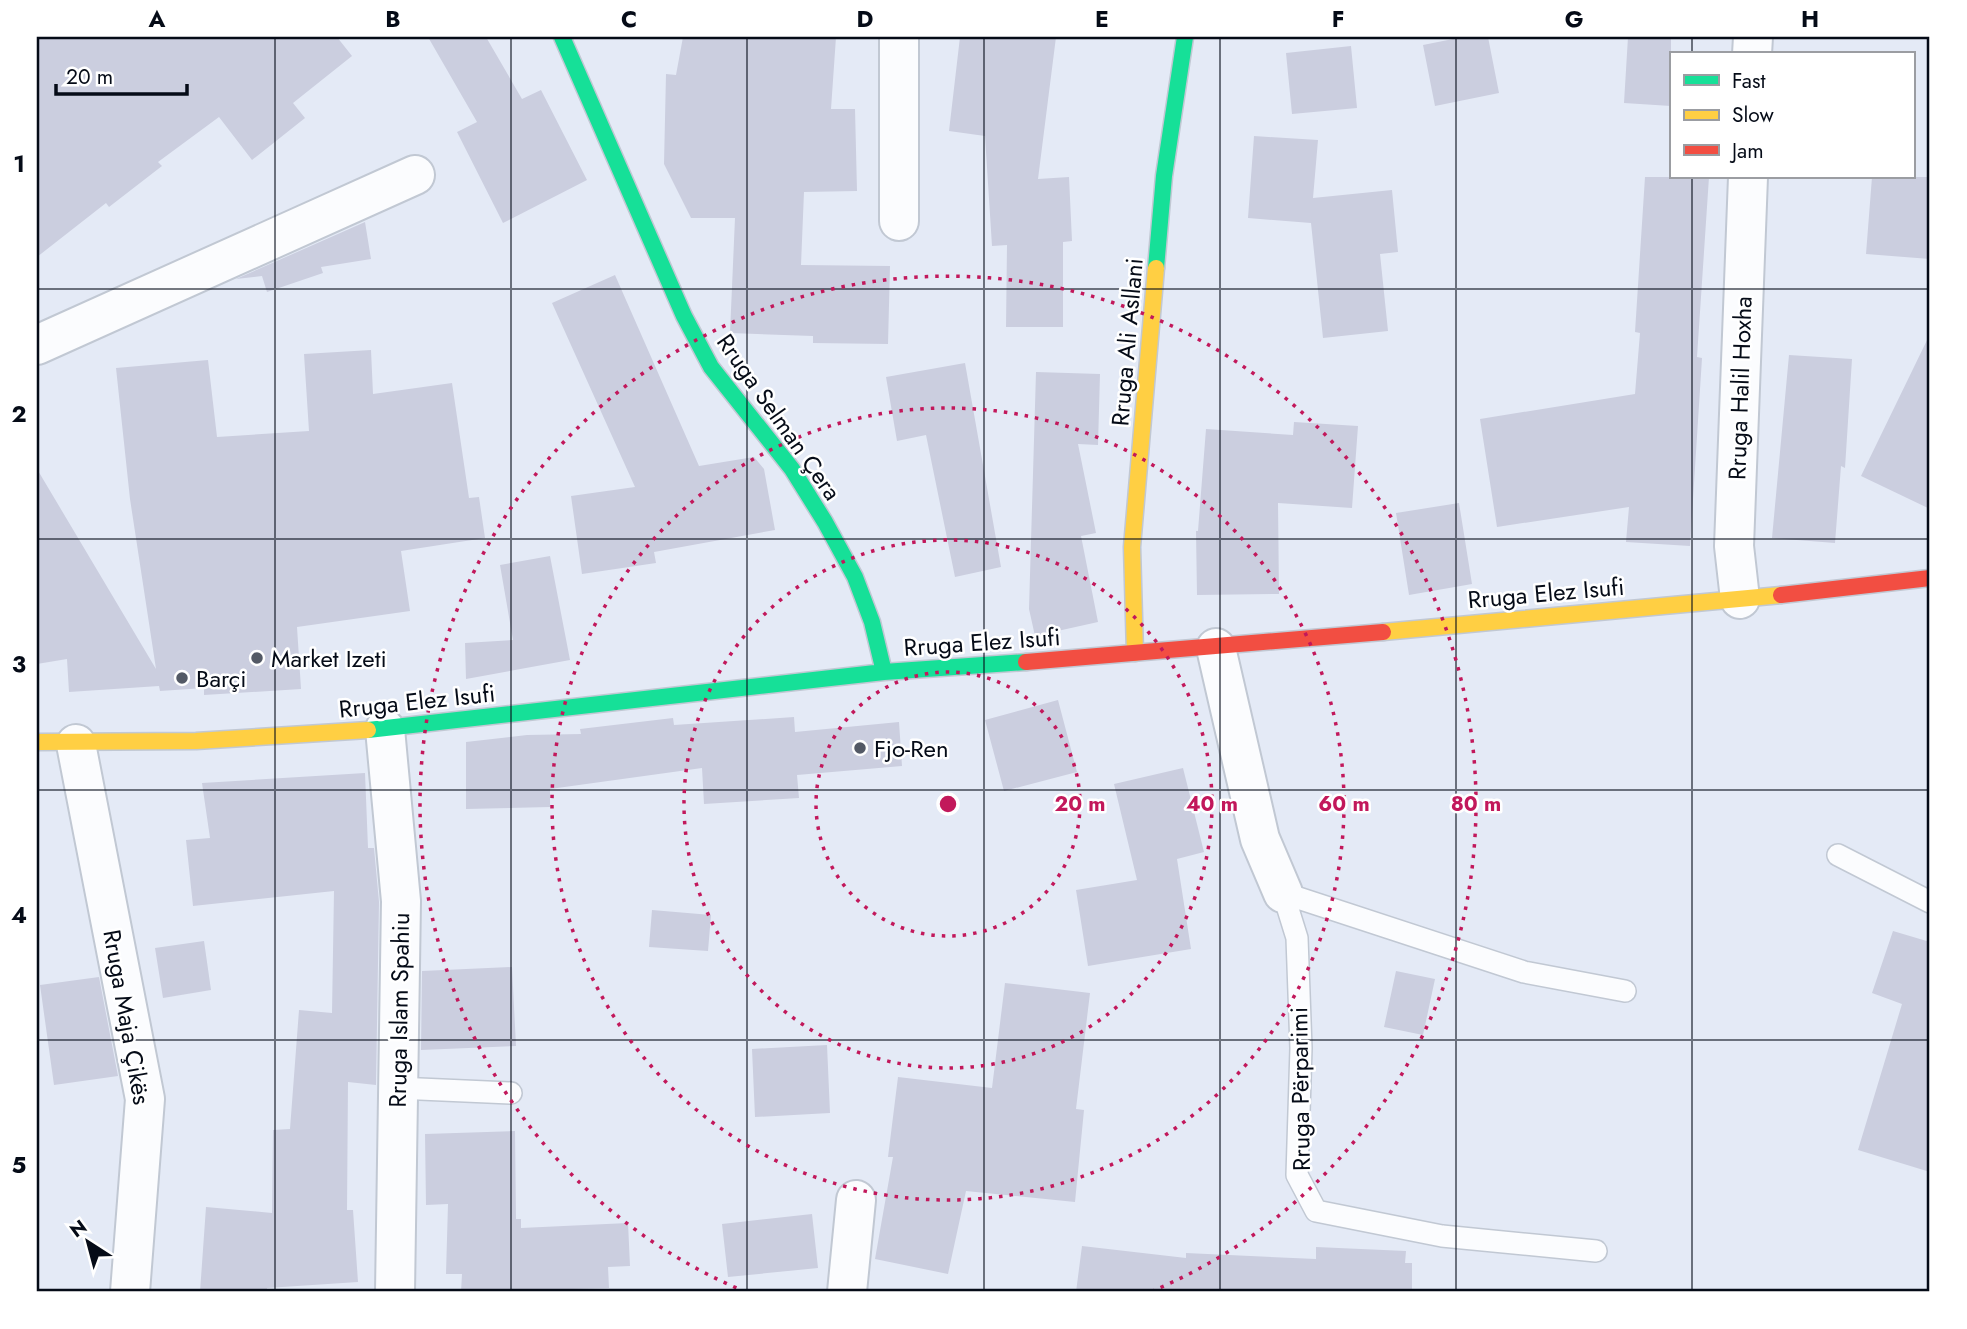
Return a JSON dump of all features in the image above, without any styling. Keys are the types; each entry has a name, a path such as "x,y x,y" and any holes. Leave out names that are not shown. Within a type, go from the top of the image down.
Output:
{"main road":[{"name":"Rruga Selman Çera","path":"562,37 684,316 711,367 792,469 825,522 855,577 872,622 884,672"},
{"name":"Rruga Ali Asllani","path":"1135,653 1132,547 1164,176 1185,37"},
{"name":"Rruga Elez Isufi","path":"37,742 76,744 385,729 884,672 1216,648 1741,599 1930,578"}],"street":[{"path":"899,37 899,222"},
{"path":"37,345 415,175"},
{"name":"Rruga Halil Hoxha","path":"1741,599 1734,546 1748,178"},
{"name":"Rruga Përparimi","path":"1216,648 1260,839 1283,893"},
{"name":"Rruga Islam Spahiu","path":"385,729 401,901 395,1292"},
{"name":"Rruga Maja Çikës","path":"76,744 145,1099 130,1292"},
{"path":"847,1292 856,1200"}],"lane":[{"path":"1838,855 1930,902"},
{"path":"1283,893 1524,972 1625,991"},
{"name":"Rruga Përparimi","path":"1283,893 1297,938 1301,1048 1297,1175 1316,1211 1442,1236 1596,1251"},
{"path":"397,1088 511,1093"}],"building":[{"path":"37,37 337,37 352,56 293,103 305,118 252,160 219,117 158,162 162,166 109,207 106,203 37,257"},
{"path":"428,37 486,37 522,99 541,90 587,180 503,223 457,132 477,122"},
{"path":"683,37 836,37 831,109 855,109 857,191 804,192 801,265 890,266 888,344 813,343 813,336 730,333 735,218 691,218 664,164 666,74 676,75"},
{"path":"960,37 1056,37 1038,179 1069,177 1072,241 1063,242 1063,327 1006,327 1007,245 992,246 985,136 949,131"},
{"path":"1463,37 1488,37 1499,93 1435,106 1423,45"},
{"path":"1628,37 1671,37 1670,106 1624,103"},
{"path":"1351,46 1357,108 1292,114 1286,53"},
{"path":"1254,136 1318,140 1313,198 1392,190 1398,252 1380,254 1388,331 1323,338 1311,223 1248,218"},
{"path":"1645,177 1709,178 1697,357 1702,358 1690,546 1626,542 1629,507 1497,527 1480,419 1635,394 1640,333 1635,332"},
{"path":"1930,177 1930,259 1866,254 1872,178"},
{"path":"365,222 371,259 321,267 323,273 267,292 262,276 236,279"},
{"path":"615,275 699,466 754,457 764,469 775,530 654,552 656,563 582,574 571,496 635,487 552,303"},
{"path":"1930,334 1930,509 1861,476"},
{"path":"371,350 373,394 452,383 469,498 479,497 485,538 401,551 410,611 297,627 301,689 204,695 204,688 160,691 159,686 69,692 67,659 37,664 37,469 156,669 130,499 116,368 208,360 217,437 309,431 304,354"},
{"path":"1789,355 1852,359 1845,468 1841,466 1835,543 1772,538"},
{"path":"965,363 1001,567 955,577 926,435 897,441 886,377"},
{"path":"1036,372 1100,374 1098,445 1078,444 1096,533 1081,536 1098,622 1035,636 1029,609"},
{"path":"1294,422 1358,426 1352,508 1278,503 1279,594 1197,595 1196,531 1206,429 1293,435"},
{"path":"1459,503 1472,584 1409,595 1396,513"},
{"path":"550,556 570,660 466,679 465,643 513,640 500,565"},
{"path":"1058,700 1077,772 1004,791 985,720"},
{"path":"794,717 795,732 899,722 902,766 797,775 799,798 704,804 702,768 550,789 550,807 466,809 466,742 527,735 581,734 580,729 673,718 674,725"},
{"path":"1183,768 1204,852 1177,859 1191,949 1088,966 1076,890 1137,880 1114,784"},
{"path":"365,773 368,848 374,848 379,902 376,1085 348,1082 347,1210 353,1210 358,1282 267,1288 267,1292 200,1292 206,1207 272,1213 273,1130 290,1129 299,1010 332,1013 334,891 193,906 186,840 210,838 202,783"},
{"path":"652,910 711,915 708,951 649,947"},
{"path":"1893,931 1930,942 1930,1172 1858,1150 1902,1004 1872,993"},
{"path":"204,941 211,990 163,998 155,948"},
{"path":"512,967 516,1046 421,1050 422,971"},
{"path":"1396,971 1435,979 1423,1035 1384,1027"},
{"path":"99,977 118,1076 54,1085 40,985"},
{"path":"1005,983 1090,993 1076,1109 1084,1110 1075,1202 966,1191 948,1274 875,1259 893,1157 888,1157 898,1077 992,1088"},
{"path":"827,1045 830,1113 755,1117 752,1049"},
{"path":"515,1131 516,1219 521,1219 521,1228 628,1223 630,1266 608,1267 609,1288 461,1292 462,1274 446,1274 448,1204 426,1205 425,1134"},
{"path":"812,1214 818,1268 728,1277 722,1224"},
{"path":"1082,1246 1186,1258 1186,1253 1316,1259 1316,1247 1406,1251 1405,1263 1412,1263 1412,1292 1076,1292"}],"traffic: fast":[{"path":"562,37 684,316 711,367 792,469 825,522 855,577 872,622 884,672"},
{"path":"1156,268 1164,176 1185,37"},
{"path":"368,730 884,672 1026,662"}],"traffic: slow":[{"path":"1135,653 1132,547 1156,268"},
{"path":"1383,632 1781,595"},
{"path":"37,742 196,741 368,730"}],"traffic: jam":[{"path":"1781,595 1930,578"},
{"path":"1026,662 1383,632"}],"place":[{"name":"Market Izeti","path":"257,658"},
{"name":"Barçi","path":"182,678"},
{"name":"Fjo-Ren","path":"860,748"}]}
